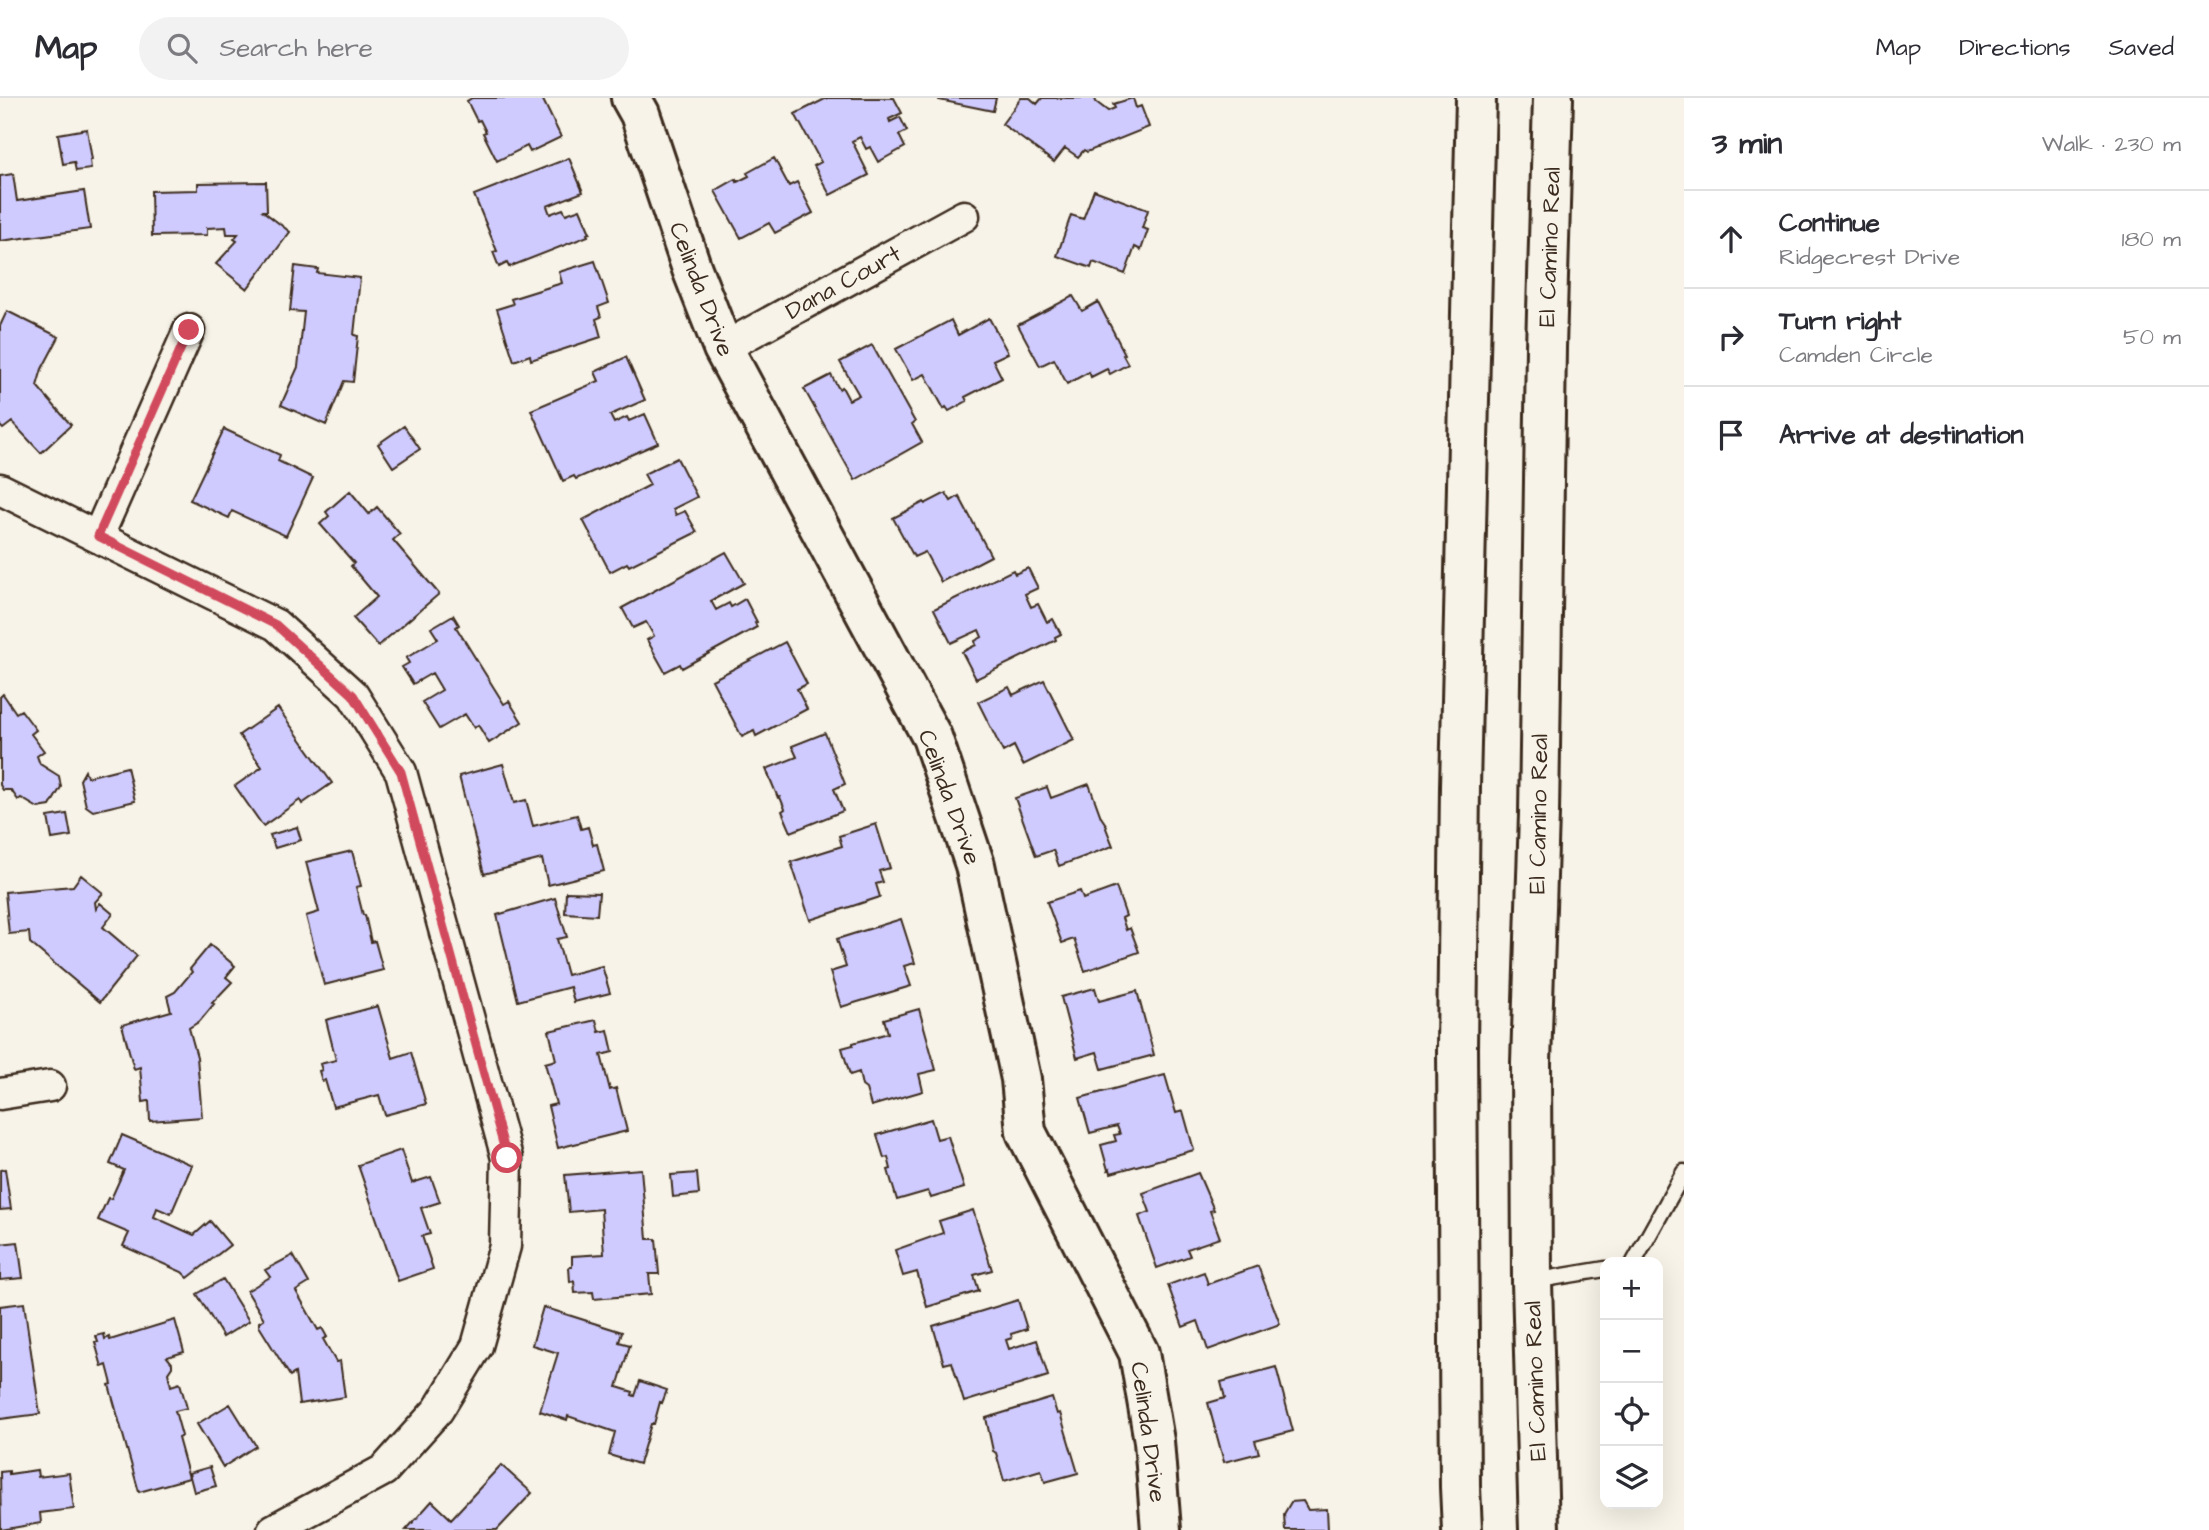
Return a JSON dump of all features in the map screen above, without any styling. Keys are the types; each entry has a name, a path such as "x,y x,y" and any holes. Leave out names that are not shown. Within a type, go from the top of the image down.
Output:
{"main road":[{"name":"Celinda Drive","path":"631,98 640,114 692,269 723,348 932,737 975,865 1021,1079 1026,1132 1139,1353 1154,1441 1161,1530"},
{"path":"1462,1530 1457,1008 1463,604 1476,98"},
{"name":"El Camino Real","path":"1539,1530 1532,1282 1531,1063 1553,98"}],"street":[{"name":"Dana Court","path":"723,348 964,216"},
{"path":"98,536 189,330"},
{"path":"0,489 276,625 353,695 401,772 507,1158 505,1247 477,1346 438,1410 384,1470 273,1530"},
{"path":"0,1094 50,1086"}],"lane":[{"path":"1637,1257 1684,1172"},
{"path":"1532,1282 1600,1270"}],"building":[{"path":"472,98 542,98 561,137 530,152 527,146 497,161 483,133 486,132 480,120 477,121 467,101"},
{"path":"827,98 894,98 902,113 889,119 890,122 900,117 907,131 899,135 905,147 878,162 870,147 866,149 860,137 852,141 869,175 830,195 814,166 821,162 795,114"},
{"path":"939,98 996,98 993,111"},
{"path":"1021,98 1030,98 1037,104 1042,98 1095,98 1096,102 1108,111 1115,108 1113,104 1133,98 1136,108 1141,106 1149,127 1087,152 1084,150 1078,157 1065,148 1054,162 1002,124"},
{"path":"87,129 91,169 76,171 74,162 63,164 58,134"},
{"path":"569,158 583,192 547,206 550,214 563,209 566,214 580,209 590,233 509,267 507,263 499,267 493,252 497,251 474,195"},
{"path":"774,158 789,186 797,182 813,213 775,233 769,223 741,238 715,191 736,179 737,182 749,176 747,173"},
{"path":"13,174 17,201 84,191 90,229 0,241 0,176"},
{"path":"266,182 267,211 263,211 290,232 247,289 216,264 237,241 234,239 238,234 227,234 226,227 207,228 207,235 152,236 151,191 198,190 198,183"},
{"path":"1094,190 1148,210 1142,228 1148,230 1141,250 1135,247 1125,274 1093,262 1091,268 1057,256 1071,215 1083,219"},
{"path":"595,261 609,303 598,307 601,317 596,319 601,337 531,360 530,355 514,361 497,309 513,304 511,299 562,283 559,272"},
{"path":"295,266 318,269 317,273 360,278 354,335 358,336 353,382 344,381 326,425 281,405 298,367 304,312 290,311"},
{"path":"1073,296 1082,311 1098,302 1128,364 1110,374 1107,369 1091,377 1089,372 1067,384 1054,359 1040,366 1018,325"},
{"path":"7,311 59,337 42,369 37,386 71,425 41,453 12,422 3,429 0,426 0,326"},
{"path":"989,318 1008,353 993,360 1002,378 965,397 967,401 949,411 946,407 944,409 925,374 913,380 896,349 951,320 958,335"},
{"path":"872,345 915,422 912,424 922,442 855,480 804,389 831,375 849,400 859,395 840,362"},
{"path":"626,357 645,400 610,415 614,423 627,417 629,421 645,414 658,443 576,479 574,476 563,481 531,410 599,381 595,372"},
{"path":"404,426 420,449 393,467 378,444"},
{"path":"224,429 280,455 278,461 313,478 286,536 232,511 229,518 190,500"},
{"path":"677,458 697,497 673,509 676,515 685,511 697,532 629,566 627,563 610,572 583,520 650,485 644,474"},
{"path":"350,491 369,514 377,507 400,534 393,540 439,594 378,646 353,618 377,597 351,566 354,563 320,524 329,516 326,512"},
{"path":"946,493 951,501 959,496 991,556 941,582 925,552 914,557 893,518"},
{"path":"726,552 744,583 711,601 716,610 729,603 731,607 745,599 757,627 682,668 680,664 665,672 647,640 654,636 646,622 633,628 622,608"},
{"path":"1028,568 1038,588 1025,594 1031,607 1038,604 1047,622 1053,619 1061,634 1055,637 1056,640 976,679 962,652 976,645 975,641 982,637 979,630 951,643 934,609 1013,570 1015,574"},
{"path":"453,615 459,625 456,627 504,704 509,701 522,722 489,743 478,725 474,728 465,714 439,729 422,702 442,690 432,673 413,684 402,667 409,663 406,658 438,639 431,628"},
{"path":"785,642 807,684 797,689 807,709 756,736 754,731 742,737 712,680"},
{"path":"1044,680 1074,740 1023,765 1014,746 1003,752 978,702 1009,687 1013,695"},
{"path":"3,694 16,713 21,710 36,730 31,734 44,751 37,756 40,764 59,776 61,787 50,806 38,808 21,798 18,800 11,790 3,790 0,785 0,697"},
{"path":"278,708 332,783 302,804 300,800 263,826 235,786 262,767 239,735"},
{"path":"825,733 845,784 834,789 843,811 791,832 782,811 785,809 766,769 797,757 792,746"},
{"path":"503,764 514,803 526,800 533,826 577,815 581,829 588,827 593,845 597,844 604,871 548,885 542,859 484,874 459,776"},
{"path":"127,767 135,801 93,811 86,806 80,780 85,771 87,777"},
{"path":"1089,784 1113,846 1059,866 1053,850 1036,856 1015,798 1047,787 1051,798"},
{"path":"67,814 71,836 52,839 48,817"},
{"path":"876,824 890,868 879,871 883,882 876,884 880,897 810,920 791,862 842,846 839,836"},
{"path":"297,827 301,840 275,848 270,835"},
{"path":"352,851 361,886 356,887 363,915 371,942 375,941 383,970 324,985 306,916 319,912 306,862"},
{"path":"81,875 103,893 95,902 96,909 100,903 113,914 103,927 137,956 100,1002 30,943 29,932 9,934 5,892 73,886"},
{"path":"1116,887 1126,916 1122,918 1126,930 1130,928 1139,952 1085,971 1074,939 1062,943 1047,902 1080,891 1083,899"},
{"path":"566,892 599,893 597,915 565,913"},
{"path":"555,898 567,937 557,939 567,975 602,966 610,993 574,1002 570,987 518,1001 497,915"},
{"path":"901,919 915,963 904,966 911,986 841,1007 830,972 846,967 837,939"},
{"path":"210,945 235,966 226,977 232,982 212,1003 214,1004 200,1021 189,1028 197,1057 202,1117 150,1121 149,1101 143,1102 140,1067 134,1069 122,1025 171,1011 167,996 175,992 192,972 190,969"},
{"path":"1095,988 1099,1001 1137,991 1154,1055 1102,1069 1097,1052 1077,1058 1061,997"},
{"path":"378,1006 393,1058 411,1052 426,1104 385,1115 379,1095 333,1107 325,1080 322,1081 319,1071 322,1070 320,1064 336,1060 326,1020"},
{"path":"919,1009 936,1070 919,1074 923,1091 871,1106 859,1072 850,1075 842,1048 888,1033 884,1019"},
{"path":"596,1020 599,1032 608,1030 613,1052 601,1055 610,1090 616,1088 627,1131 558,1148 548,1106 556,1104 545,1063 556,1060 549,1031"},
{"path":"1165,1075 1176,1113 1183,1111 1194,1150 1111,1173 1101,1145 1116,1141 1114,1135 1120,1134 1117,1126 1090,1133 1080,1098"},
{"path":"931,1119 937,1139 948,1136 964,1188 931,1198 928,1191 897,1200 888,1170 891,1169 888,1157 884,1158 877,1135"},
{"path":"122,1135 192,1165 171,1214 157,1208 154,1217 194,1235 210,1221 230,1245 188,1278 182,1272 123,1246 129,1233 98,1220 124,1170 110,1164"},
{"path":"401,1150 412,1183 431,1177 440,1202 421,1208 430,1234 422,1236 433,1269 398,1281 358,1165"},
{"path":"5,1169 11,1209 0,1210 0,1170"},
{"path":"641,1169 647,1239 656,1239 659,1274 649,1274 651,1294 594,1299 593,1292 575,1293 574,1281 570,1282 569,1267 572,1267 572,1256 604,1254 601,1209 569,1212 565,1175"},
{"path":"697,1173 699,1194 673,1197 671,1175"},
{"path":"1198,1173 1214,1210 1210,1211 1220,1238 1187,1249 1190,1256 1157,1268 1139,1216 1150,1212 1143,1193"},
{"path":"973,1210 992,1270 974,1275 979,1291 927,1307 917,1272 903,1276 895,1250 943,1233 939,1221"},
{"path":"18,1242 23,1278 0,1280 0,1244"},
{"path":"293,1255 309,1283 296,1291 318,1330 322,1328 327,1337 323,1339 336,1362 340,1361 345,1397 299,1404 295,1373 290,1376 259,1326 259,1322 264,1319 247,1291 270,1277 265,1270"},
{"path":"1258,1266 1280,1324 1208,1350 1198,1321 1183,1327 1168,1285 1204,1272 1208,1284"},
{"path":"223,1279 249,1321 223,1337 197,1294"},
{"path":"1018,1300 1027,1329 1011,1334 1012,1338 1006,1340 1009,1349 1037,1340 1048,1376 964,1402 952,1362 944,1364 933,1326"},
{"path":"24,1303 40,1414 0,1419 0,1306"},
{"path":"543,1307 622,1332 619,1342 630,1345 617,1387 633,1392 632,1395 635,1396 640,1381 667,1390 662,1403 660,1402 654,1424 651,1424 639,1464 609,1455 615,1432 568,1416 567,1420 540,1411 558,1353 532,1345"},
{"path":"175,1320 184,1352 167,1357 172,1363 168,1373 171,1386 180,1383 187,1408 175,1411 182,1436 178,1438 189,1478 139,1492 109,1385 112,1384 107,1365 102,1367 95,1342 98,1342 96,1336 104,1334 105,1339 109,1337 110,1340"},
{"path":"1276,1367 1293,1431 1255,1441 1259,1453 1224,1462 1208,1403 1225,1398 1221,1382"},
{"path":"1052,1398 1057,1414 1060,1413 1078,1473 1045,1482 1041,1470 1004,1481 996,1453 993,1451 986,1418"},
{"path":"230,1404 256,1446 223,1467 197,1424"},
{"path":"501,1465 532,1493 497,1530 406,1530 432,1501 451,1519"},
{"path":"210,1467 216,1486 194,1492 189,1473"},
{"path":"37,1470 38,1477 69,1473 74,1509 40,1513 41,1523 1,1530 0,1472 9,1471 9,1474"},
{"path":"1303,1501 1308,1510 1327,1509 1328,1530 1285,1530 1284,1514 1291,1502"}],"route":[{"path":"189,330 98,536 276,625 353,695 401,772 507,1158"}]}
